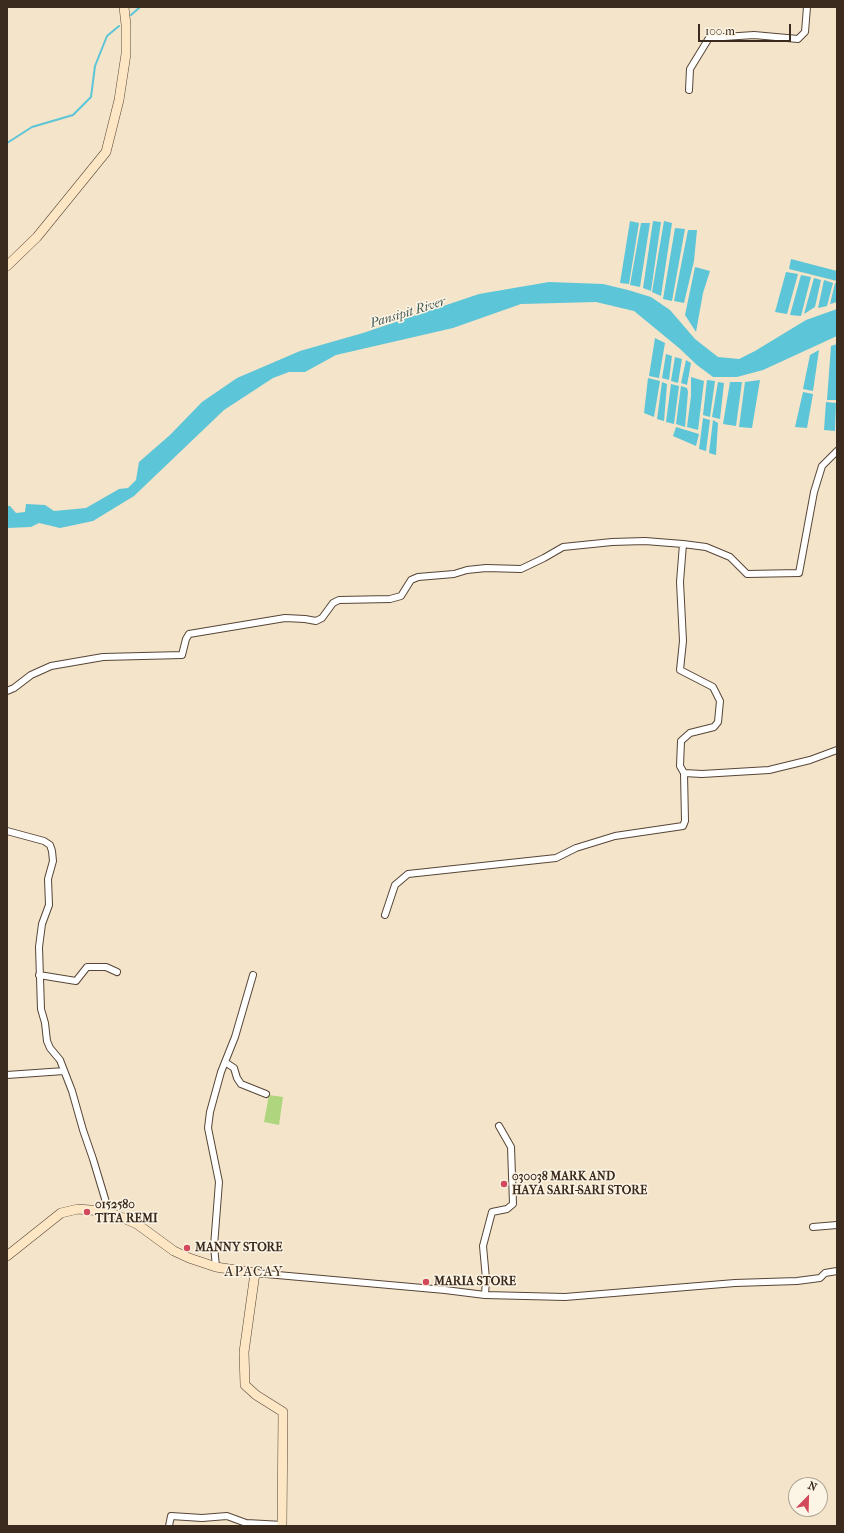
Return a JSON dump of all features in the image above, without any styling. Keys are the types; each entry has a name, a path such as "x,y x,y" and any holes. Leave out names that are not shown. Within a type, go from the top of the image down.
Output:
{"street":[{"path":"7,266 37,237 106,152 119,100 126,54 126,25 124,7"},
{"path":"689,90 690,69 709,38 754,35 798,39 805,32 807,7"},
{"path":"7,691 14,688 31,675 51,666 103,657 182,655 186,639 189,634 285,618 316,621 322,618 333,603 338,600 390,599 401,596 411,580 418,577 454,574 467,570 521,569 563,547 612,542 645,541 683,544 706,547 730,557 747,574 799,573 814,492 822,466 837,451"},
{"path":"385,915 395,885 408,874 556,858 576,848 615,836 683,826 685,821 684,773 680,766 680,741 690,733 714,727 718,722 720,701 713,687 680,670 683,641 680,582 683,544"},
{"path":"684,773 702,774 769,770 810,760 837,750"},
{"path":"7,831 44,841 50,845 52,851 53,861 48,879 49,905 42,924 39,947 41,1009 45,1023 47,1041 50,1048 60,1060 72,1091 109,1212"},
{"path":"39,975 76,981 87,967 106,967 117,972"},
{"path":"216,1267 214,1246 219,1182 208,1128 210,1112 221,1072 236,1037 253,975"},
{"path":"225,1062 234,1068 237,1078 242,1084 266,1094"},
{"path":"7,1075 64,1071"},
{"path":"485,1295 486,1279 483,1246 492,1212 506,1209 513,1204 511,1147 499,1126"},
{"path":"7,1256 61,1213 78,1209 109,1212 137,1224 174,1251 189,1258 216,1267 254,1273 485,1295 565,1297 735,1283 797,1281 820,1278 825,1273 837,1271"},
{"path":"813,1227 837,1225"},
{"path":"169,1526 171,1516 202,1518 227,1516 246,1523 282,1525 283,1412 256,1395 245,1385 244,1352 254,1273"}],"green space":[{"path":"269,1095 283,1097 279,1125 264,1122"}],"water":[{"path":"630,221 639,223 629,284 620,283"},
{"path":"653,221 661,222 651,291 643,288"},
{"path":"664,221 672,223 661,296 652,292"},
{"path":"641,223 650,223 640,287 630,285"},
{"path":"675,228 685,229 672,301 663,299"},
{"path":"688,230 697,230 694,261 684,303 674,301"},
{"path":"791,259 837,271 837,281 789,269"},
{"path":"695,267 710,271 703,293 696,332 685,315"},
{"path":"786,272 798,274 787,314 775,312"},
{"path":"801,275 811,277 801,316 790,315"},
{"path":"814,278 821,280 815,307 804,314"},
{"path":"824,280 833,283 827,306 818,308"},
{"path":"549,282 603,284 651,297 670,310 695,339 718,357 739,359 806,320 837,309 837,336 763,370 737,377 713,377 634,311 596,302 521,304 453,328 336,355 305,372 289,372 273,378 224,410 134,496 93,521 60,528 39,523 31,527 7,528 7,506 10,506 16,513 25,512 26,504 45,505 54,511 86,508 119,489 128,488 136,480 139,462 170,435 202,402 237,378 300,351 363,333 479,294"},
{"path":"835,283 837,284 837,302 830,304"},
{"path":"655,338 665,343 659,378 649,376"},
{"path":"837,344 836,400 827,400 831,346"},
{"path":"819,350 813,391 803,389 810,355"},
{"path":"666,354 672,356 669,380 662,378"},
{"path":"675,357 682,359 678,383 671,381"},
{"path":"686,360 691,363 687,385 681,383"},
{"path":"691,377 704,381 698,430 687,427 691,396"},
{"path":"648,378 660,381 654,417 644,413"},
{"path":"707,380 715,381 710,417 703,415"},
{"path":"760,380 752,428 739,427 745,382"},
{"path":"662,382 667,384 664,421 657,419"},
{"path":"718,382 724,383 720,419 712,417"},
{"path":"730,382 742,382 736,426 723,424"},
{"path":"671,384 679,386 674,424 666,422"},
{"path":"681,386 687,388 688,392 685,427 676,424"},
{"path":"803,392 813,394 807,428 795,427"},
{"path":"826,402 836,403 835,431 824,430"},
{"path":"703,418 710,420 706,451 699,449"},
{"path":"713,420 718,423 716,455 709,453"},
{"path":"676,427 699,434 696,446 673,436"}],"waterway":[{"path":"131,15 140,7"},
{"path":"7,143 32,127 73,115 91,97 95,66 107,36 119,26"}],"place":[{"name":"030038 MARK AND HAYA SARI-SARI STORE","path":"504,1184"},
{"name":"0152580 TITA REMI","path":"87,1212"},
{"name":"MANNY STORE","path":"187,1248"},
{"name":"MARIA STORE","path":"426,1282"}],"district":[{"name":"APACAY","path":"254,1273"}],"water label":[{"name":"Pansipit River","path":"408,313"}]}
